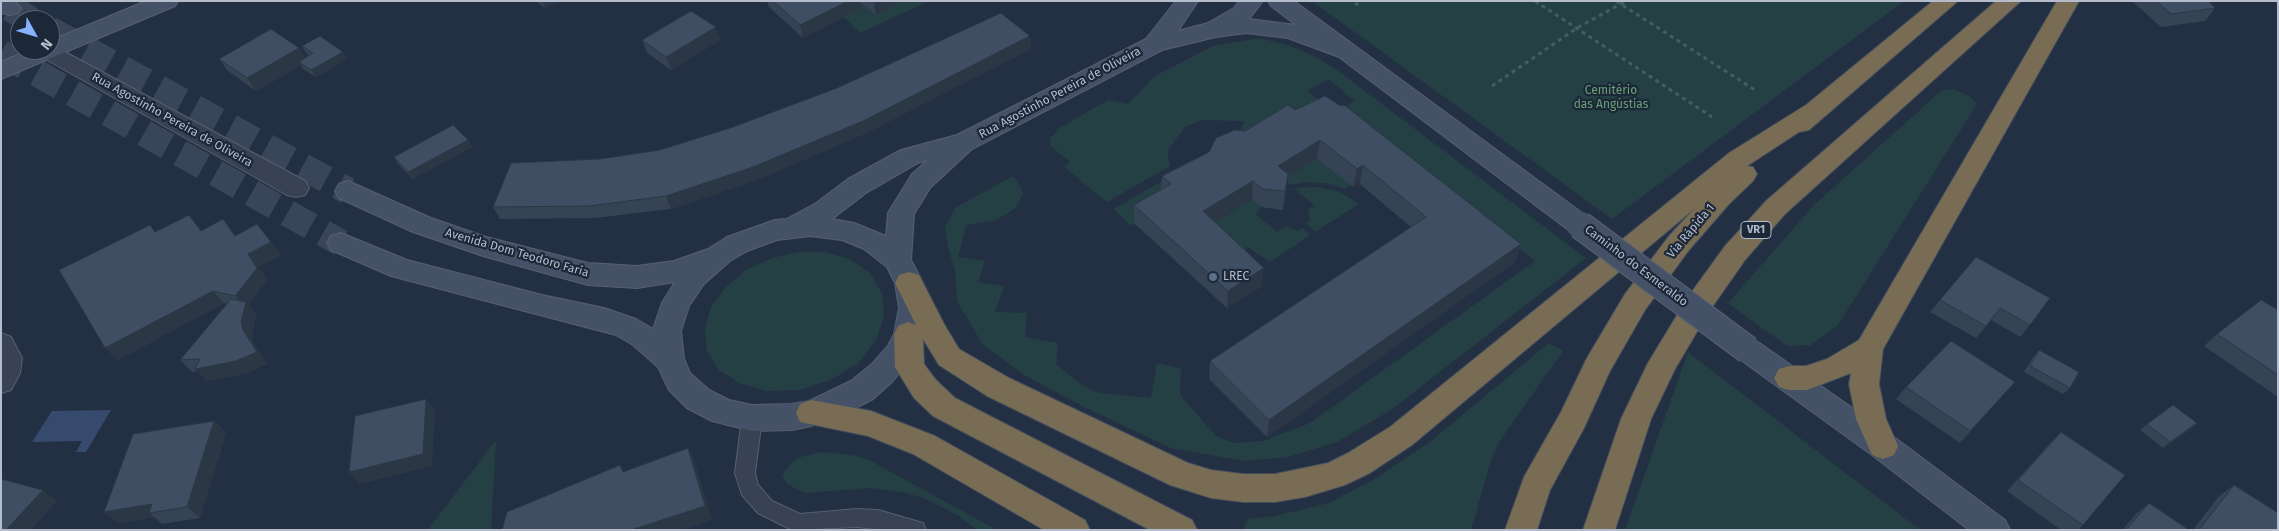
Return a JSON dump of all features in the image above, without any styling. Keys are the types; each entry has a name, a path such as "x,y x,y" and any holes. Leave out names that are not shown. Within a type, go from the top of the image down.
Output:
{"highway":[{"name":"Via Rápida 1","path":"1521,530 1535,487 1573,419 1597,366 1634,302 1679,243 1720,197 1813,112 1947,1"},
{"name":"VR1","path":"1599,530 1613,482 1636,419 1663,363 1698,304 1735,252 1776,207 2010,1"},
{"path":"1883,446 1871,419 1864,384 1869,348 2068,1"},
{"path":"903,272 934,332 950,357 998,387 1181,475 1211,484 1243,488 1275,488 1305,483 1334,476 1359,463 1401,436 1738,159 1813,112"},
{"path":"908,334 910,367 925,389 944,407 1181,530"},
{"path":"1790,378 1807,378 1837,367 1869,348"},
{"path":"812,413 871,424 907,437 1074,530"}],"main road":[{"path":"60,46 167,1"},
{"name":"Rua Agostinho Pereira de Oliveira","path":"1154,44 1181,12 1187,1"},
{"name":"Rua Agostinho Pereira de Oliveira","path":"1216,29 1242,13 1252,1"},
{"name":"Caminho do Esmeraldo","path":"1279,1 1748,350 1790,378 1883,446 1994,530"},
{"name":"Rua Agostinho Pereira de Oliveira","path":"793,227 824,211 857,186 910,156 965,142 1154,44 1216,29 1246,26 1291,31 1348,52"},
{"path":"1,71 27,60"},
{"name":"Rua Agostinho Pereira de Oliveira","path":"669,359 680,381 698,399 723,412 752,418 792,417 812,413 838,403 862,390 882,373 898,354 908,334 913,308 903,272 901,213 921,181 965,142"},
{"name":"Avenida Dom Teodoro Faria","path":"348,191 422,225 483,246 588,274 637,277 658,275 677,271 720,254"},
{"path":"669,359 667,331 676,303 694,276 720,254 756,236 793,227 810,226 845,230 874,242 903,272"},
{"path":"341,243 401,269 542,306 604,319 626,327 643,337 669,359"}],"street":[{"name":"Rua Agostinho Pereira de Oliveira","path":"60,58 296,188"},
{"path":"1,345 7,358 5,373 1,381"}],"lane":[{"path":"752,418 745,473 749,490 765,507 799,523 857,518 878,519 916,530"}],"path":[{"path":"1355,5 1362,1"},
{"path":"1536,1 1712,116"},
{"path":"1616,1 1755,90"},
{"path":"1492,86 1577,28 1626,1"}],"green space":[{"path":"827,1 929,1 860,33"},
{"name":"Cemitério das Angústias","path":"1312,1 1904,1 1612,219"},
{"path":"1259,38 1291,46 1316,57 1334,68 1586,258 1391,410 1337,442 1288,457 1244,461 1171,448 1084,407 1026,376 983,345 957,301 955,271 945,228 955,208 1013,176 1019,183 1023,193 1016,208 996,220 966,225 958,257 985,261 978,282 1004,286 995,312 1027,313 1025,337 1058,343 1056,364 1083,386 1099,393 1151,398 1157,363 1181,368 1180,395 1216,436 1234,443 1263,441 1310,423 1535,261 1340,110 1355,101 1328,79 1307,91 1320,101 1230,148 1245,121 1202,120 1185,127 1167,151 1170,166 1107,202 1064,167 1070,162 1051,146 1050,139 1060,128 1108,100 1128,104 1155,76 1213,46"},
{"path":"1953,89 1969,96 1977,104 1838,325 1811,345 1787,346 1728,303 1814,205 1941,91"},
{"path":"1317,159 1351,185 1345,189 1325,183 1305,182 1291,185 1284,179"},
{"path":"1171,176 1179,184 1131,226 1114,209"},
{"path":"1317,187 1340,192 1359,204 1315,232 1307,224 1310,220 1308,213 1310,211 1308,209 1316,207 1294,188"},
{"path":"1252,199 1261,207 1256,215 1277,232 1286,226 1298,231 1303,228 1310,235 1270,262 1248,247 1242,257 1209,226"},
{"path":"799,252 825,252 849,259 870,273 882,293 884,316 876,340 858,363 831,380 800,390 767,391 739,383 719,370 707,351 705,329 711,307 726,287 746,270 772,258"},
{"path":"1549,343 1563,351 1499,442 1491,460 1471,530 1243,530 1248,519 1275,516 1329,503 1373,480 1431,441"},
{"path":"1688,352 1920,530 1625,530"},
{"path":"496,440 491,530 428,530"},
{"path":"821,452 853,455 869,460 997,530 977,530 959,516 924,498 902,492 870,488 805,493 787,484 782,475 791,463 797,458"}],"water":[{"path":"111,410 86,452 76,452 82,441 32,442 52,411"}],"building":[{"path":"773,1 848,1 800,25"},
{"path":"2156,1 2208,1 2215,8 2171,14"},
{"path":"691,11 716,27 666,57 642,40"},
{"path":"1001,13 1030,36 863,121 753,167 666,196 589,206 493,207 511,163 600,159 660,150 733,127 837,88"},
{"path":"271,29 299,48 247,78 219,59"},
{"path":"320,36 343,52 311,70 299,62 313,53 302,46"},
{"path":"1325,96 1341,106 1344,105 1521,244 1269,420 1210,361 1426,217 1363,165 1357,169 1320,140 1278,166 1288,174 1285,191 1263,189 1253,181 1203,211 1264,268 1228,291 1134,205 1171,184 1162,176 1209,152 1216,138 1235,130 1245,131 1288,105 1295,110"},
{"path":"453,125 468,140 408,172 394,157"},
{"path":"189,215 201,231 223,219 235,236 257,224 271,242 248,254 257,268 235,296 213,291 105,348 59,270 150,225 155,232"},
{"path":"1976,257 2050,298 2030,325 2000,308 1986,326 1940,300"},
{"path":"231,299 246,302 241,322 243,330 257,352 236,361 195,369 200,359 180,360"},
{"path":"2261,300 2278,310 2278,375 2217,334"},
{"path":"1951,341 2015,382 1970,431 1906,387"},
{"path":"2039,350 2079,372 2070,388 2030,366"},
{"path":"426,399 423,454 349,472 355,416"},
{"path":"2173,405 2197,423 2170,442 2147,424"},
{"path":"214,421 187,507 149,513 152,504 104,512 133,434"},
{"path":"2061,432 2125,475 2083,525 2018,480"},
{"path":"688,448 705,506 631,530 502,530 507,512 620,465 623,472"},
{"path":"1,479 43,490 6,530 1,530"},
{"path":"2234,485 2278,513 2277,530 2199,530"},
{"path":"2149,503 2189,530 2126,530"}],"tunnel":[{"path":"10,8 14,10"},
{"path":"60,35 348,191"},
{"path":"1,53 341,243"}],"place":[{"name":"LREC","path":"1213,277"}]}
